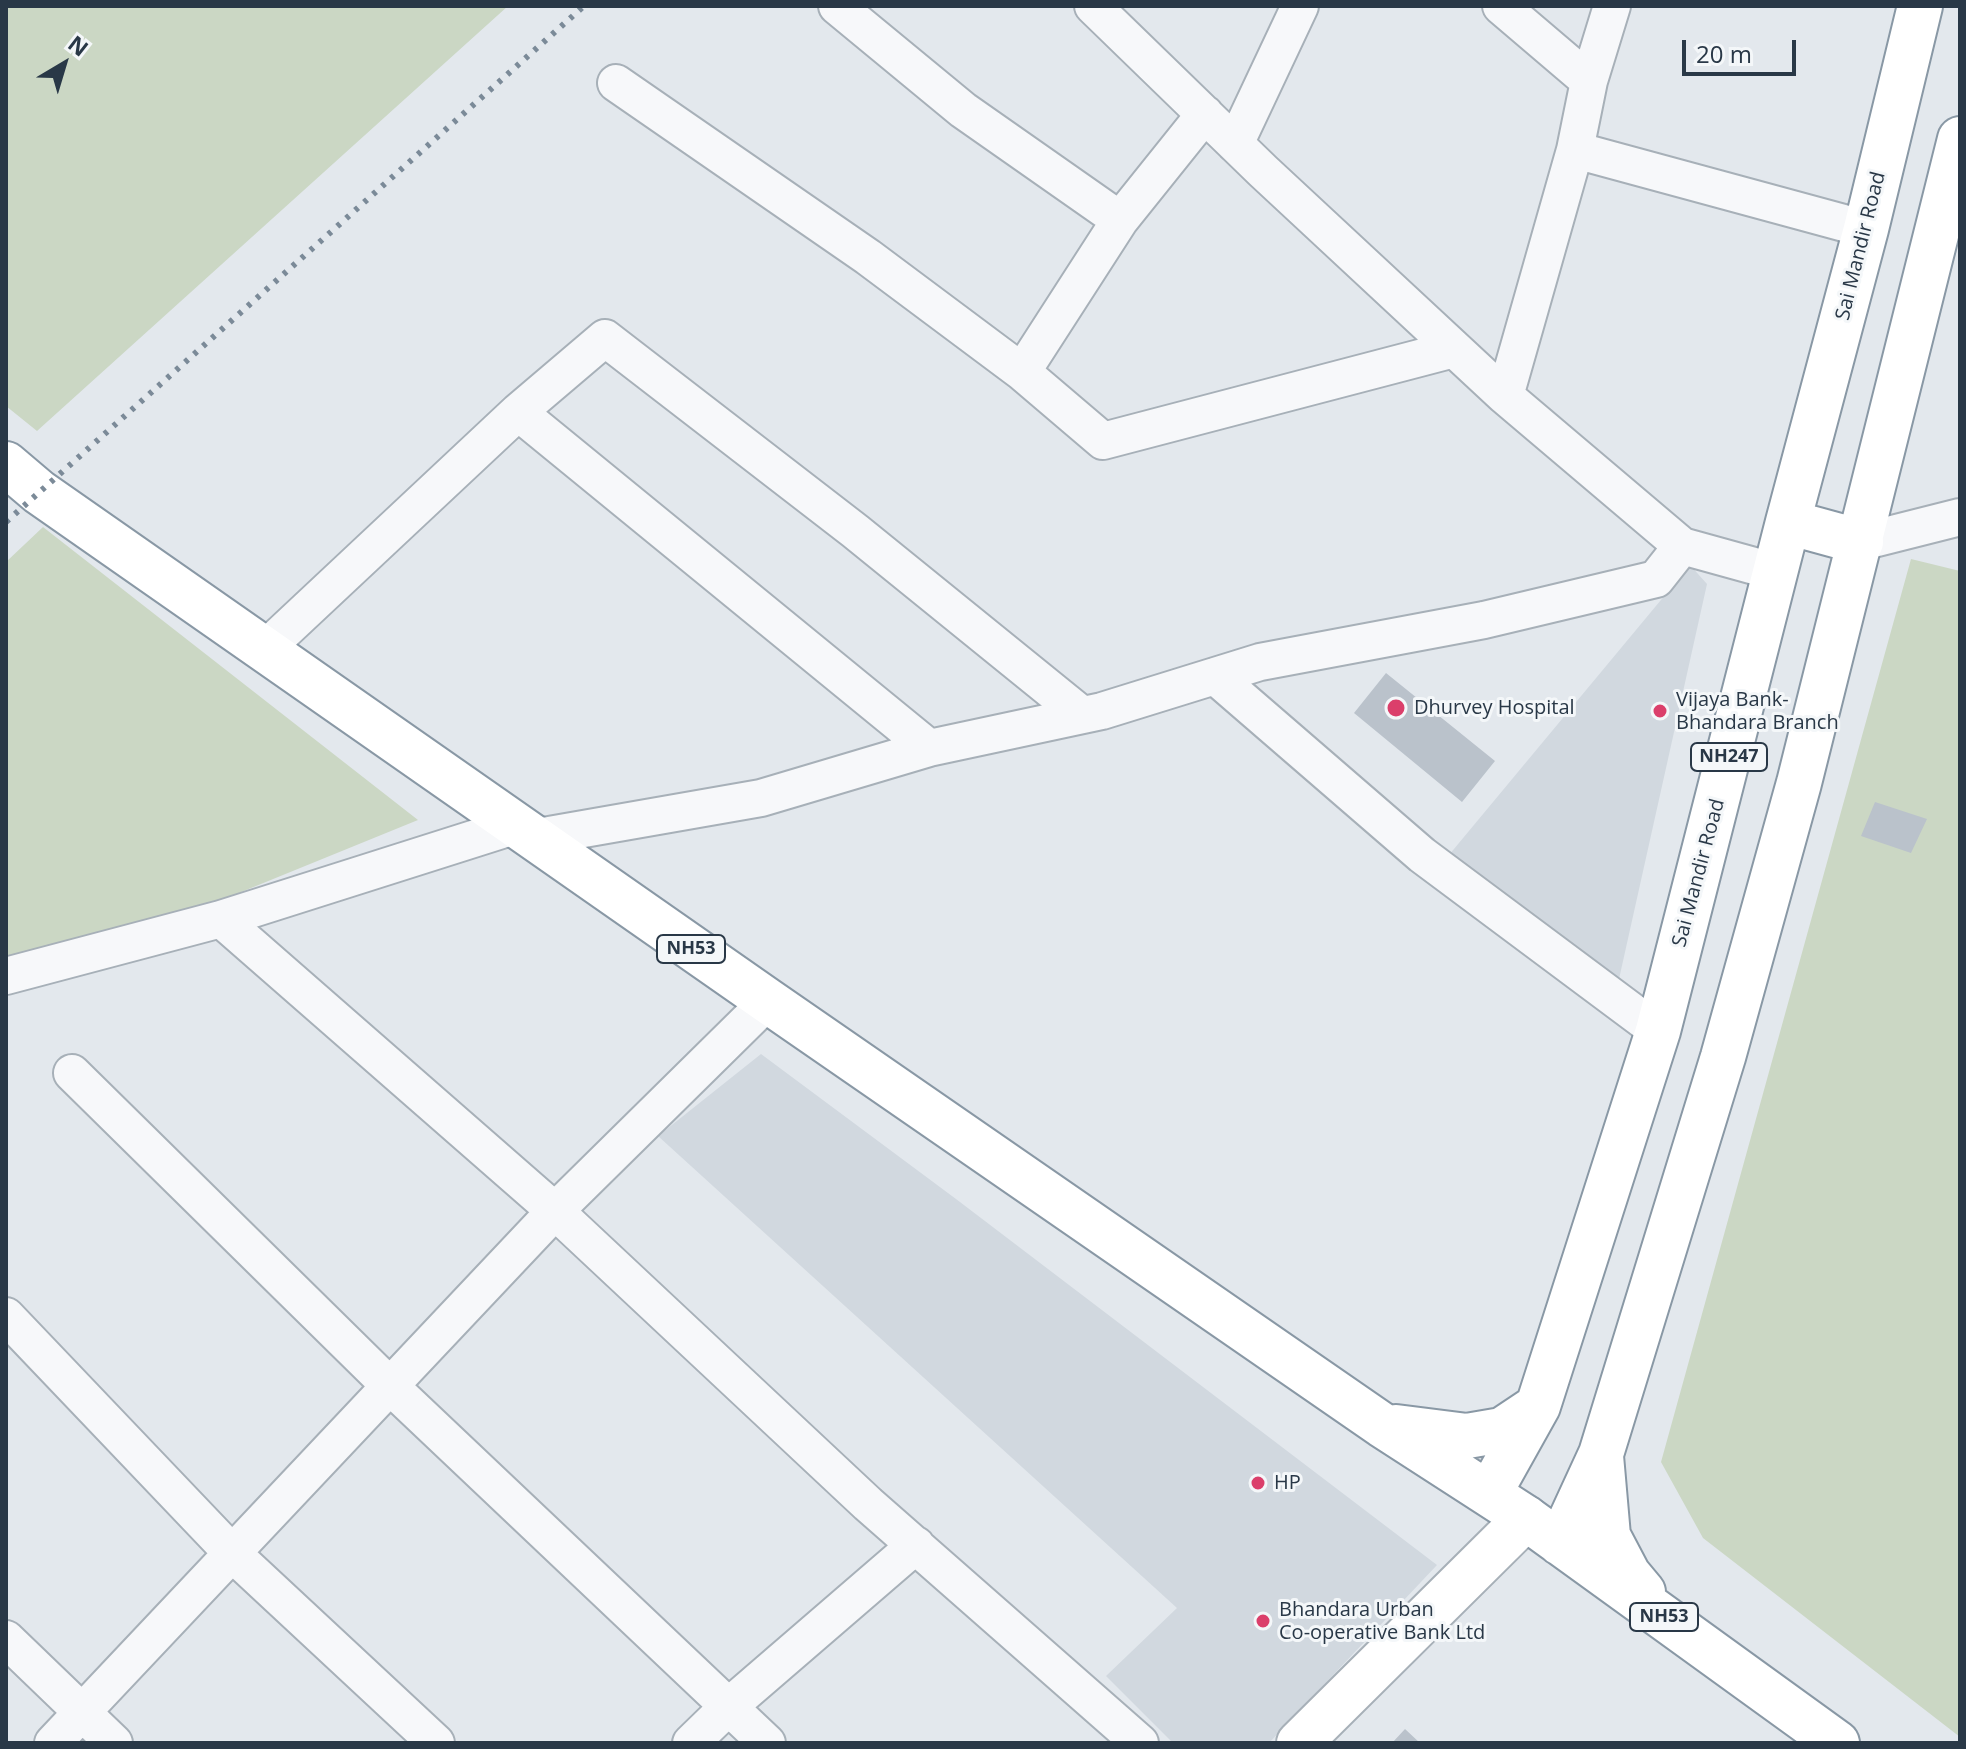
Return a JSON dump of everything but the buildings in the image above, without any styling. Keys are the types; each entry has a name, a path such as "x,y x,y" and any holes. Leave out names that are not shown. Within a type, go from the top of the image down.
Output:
{"main road":[{"name":"Sai Mandir Road","path":"1490,1492 1538,1406 1658,1031 1866,229 1920,6"},
{"path":"1299,1743 1543,1530 1601,1454 1723,1057 1799,783 1960,139"},
{"name":"NH53","path":"6,464 39,492 523,832 1382,1425 1490,1492 1837,1743"},
{"path":"1788,522 1861,542"},
{"path":"1382,1425 1467,1436 1502,1430 1538,1406"},
{"path":"1601,1454 1608,1536 1628,1574 1662,1616"}],"street":[{"path":"837,6 963,110 1120,220"},
{"path":"1093,6 1235,144 1505,396 1682,546 1776,572"},
{"path":"1235,144 1300,6"},
{"path":"1501,6 1589,81"},
{"path":"1505,396 1575,150 1589,81 1612,6"},
{"path":"616,83 868,257 1022,372 1103,441 1454,349"},
{"path":"1022,372 1120,220 1205,114"},
{"path":"1575,150 1866,229"},
{"path":"264,650 518,412 605,338 855,531 1082,715"},
{"path":"518,412 929,748"},
{"path":"1861,542 1960,517"},
{"path":"6,976 221,919 523,832 761,798 929,748 1082,715 1260,662 1484,620 1656,579 1682,546"},
{"path":"1215,676 1422,855 1658,1031"},
{"path":"221,919 555,1211 868,1504 1140,1743"},
{"path":"53,1743 555,1211 768,1001"},
{"path":"72,1073 391,1387 767,1743"},
{"path":"6,1316 233,1554 436,1743"},
{"path":"691,1743 727,1708 916,1545"},
{"path":"6,1639 114,1743"}],"shaded area":[{"path":"1690,565 1707,584 1617,988 1439,867"},
{"path":"761,1054 1437,1565 1269,1743 1173,1743 1106,1676 1177,1608 658,1136"}],"green space":[{"path":"6,6 508,6 37,431 6,406"},
{"path":"43,527 418,820 229,897 6,957 6,562"},
{"path":"1911,559 1960,571 1960,1737 1703,1538 1661,1462"}],"railway":[{"path":"6,522 584,6"}],"place":[{"name":"Dhurvey Hospital","path":"1396,708"},
{"name":"Vijaya Bank- Bhandara Branch","path":"1660,711"},
{"name":"HP","path":"1258,1483"},
{"name":"Bhandara Urban Co-operative Bank Ltd","path":"1263,1621"}]}
